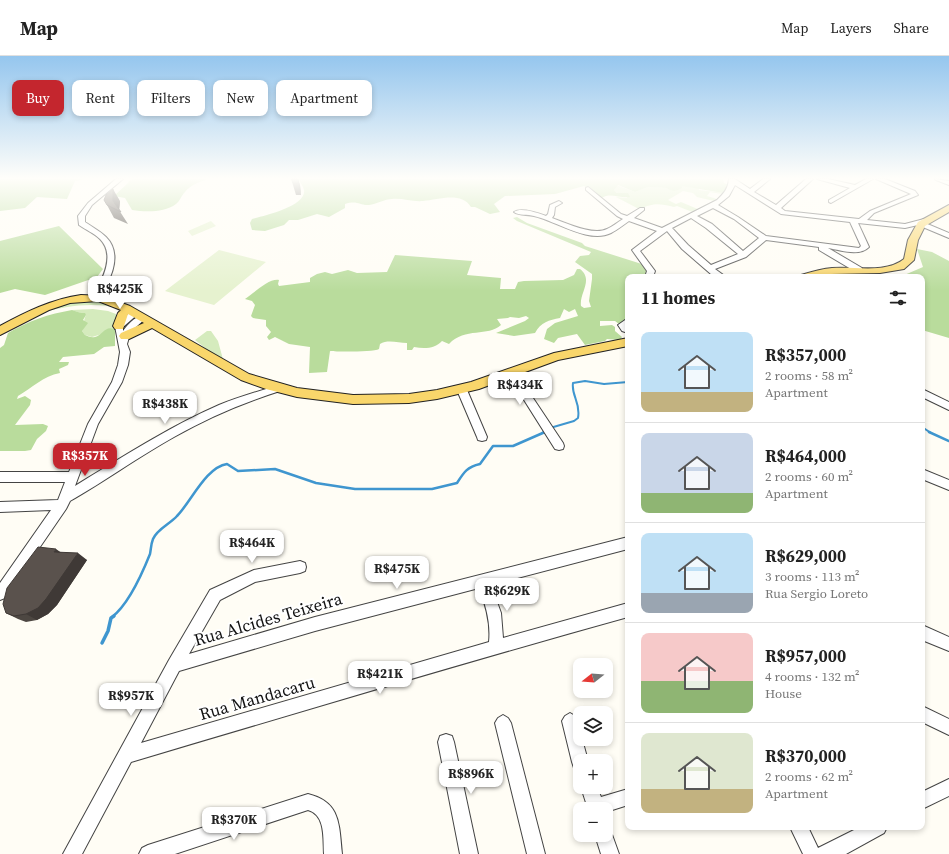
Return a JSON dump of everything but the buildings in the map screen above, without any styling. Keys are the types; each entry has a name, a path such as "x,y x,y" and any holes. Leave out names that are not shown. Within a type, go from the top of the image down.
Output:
{"main road":[{"path":"818,274 832,271 892,269 906,264 913,240 923,223 935,216"},
{"path":"0,332 16,322 58,303 76,299 95,298 114,303 143,318 245,377 280,388 320,395 368,400 410,398 462,390 512,374 537,363 570,352 625,343"},
{"path":"0,332 36,317 65,309 93,307 143,318"},
{"path":"119,326 123,313"},
{"path":"124,340 143,318"}],"street":[{"path":"81,216 82,223 105,240 109,248 109,268 106,281 95,298"},
{"path":"538,216 582,231 596,234 608,232 632,216"},
{"path":"622,216 665,229 718,274"},
{"path":"650,274 651,271 636,250 665,229 692,216"},
{"path":"692,216 709,226 742,255"},
{"path":"733,216 753,232 764,238 857,250 865,247 857,220"},
{"path":"808,216 905,226 923,223 949,236"},
{"path":"857,220 864,216"},
{"path":"710,268 730,262 751,250 764,238"},
{"path":"818,245 859,270"},
{"path":"0,594 64,501 93,424 117,382 123,365 125,352 124,340 119,331 119,326 126,318 143,318"},
{"path":"512,374 559,446"},
{"path":"0,507 64,501 145,450 213,411 250,397 280,388"},
{"path":"462,390 482,437"},
{"path":"925,394 949,406"},
{"path":"925,475 949,485"},
{"path":"0,477 73,477"},
{"name":"Rua Alcides Teixeira","path":"174,665 315,624 483,582 625,544"},
{"path":"72,854 174,665 215,595 254,576 300,567"},
{"path":"483,582 494,611 497,635 495,647"},
{"name":"Rua Mandacaru","path":"126,755 431,667 495,647 625,611"},
{"path":"925,634 949,644"},
{"path":"925,715 949,727"},
{"path":"570,721 578,754"},
{"path":"503,723 536,854"},
{"path":"446,742 468,854"},
{"path":"925,799 949,787"},
{"path":"613,802 625,798"},
{"path":"148,854 308,802 316,803 322,806 327,812 330,820 332,854"},
{"path":"801,830 812,854"},
{"path":"824,854 839,848 872,830"},
{"path":"606,842 610,854"}],"green space":[{"path":"262,216 310,216 298,220 289,220 284,225 265,231 252,230 250,223 252,219"},
{"path":"517,217 527,223 582,243 585,246 648,266 647,274 625,274 625,320 619,324 615,321 600,321 600,326 612,325 615,327 615,331 622,337 620,340 607,339 605,341 585,345 577,334 558,338 554,343 544,339 547,329 555,323 578,316 575,309 569,312 564,309 560,318 546,322 540,326 535,333 514,336 496,333 529,318 526,316 519,318 510,317 497,319 501,325 496,329 462,336 449,344 442,341 433,347 414,347 412,350 407,350 407,343 390,341 380,344 379,349 370,351 330,351 327,372 309,373 310,347 289,344 275,337 269,340 267,337 271,332 266,326 266,320 253,318 251,316 255,305 252,301 245,299 262,286 275,280 279,280 279,286 310,282 310,278 325,272 332,274 348,270 357,273 387,272 395,255 472,261 467,275 501,278 500,289 515,289 518,282 524,281 563,280 574,275 577,269 580,269 586,278 581,306 584,308 591,307 589,301 592,274 575,262 580,256 589,255 591,252 513,218"},
{"path":"211,221 216,226 192,236 188,231"},
{"path":"59,226 103,269 97,277 45,295 15,289 0,293 0,241"},
{"path":"917,249 932,252 949,261 949,338 925,331 925,274 907,274 923,267"},
{"path":"219,250 266,262 214,305 165,291"},
{"path":"87,300 108,306 74,306 40,313 60,303"},
{"path":"93,309 108,311 116,314 116,335 115,330 92,337 85,335 82,331 86,315 72,310"},
{"path":"72,310 85,313 86,315 83,320 88,323 82,331 85,335 95,337 109,328 115,330 115,346 104,347 94,354 63,357 59,362 69,362 68,365 59,369 60,373 43,379 18,396 17,399 25,396 31,400 30,405 15,425 43,424 48,426 46,431 37,439 31,450 0,451 0,348 4,345 8,333 23,325 39,318"},
{"path":"207,331 211,331 218,341 224,363 195,340"}],"waterway":[{"path":"550,428 574,421 578,418 579,412 573,392 573,383 585,381 604,384 625,382"},
{"path":"925,429 931,433"},
{"path":"542,433 546,431"},
{"path":"112,617 124,604 134,588 150,554 155,535 177,516 199,486 212,471 219,467 227,464 238,471 275,469 316,483 355,489 432,489 457,483 466,470 480,464 493,446 513,446 545,432"},
{"path":"931,433 949,441"},
{"path":"102,643 108,631 111,618 114,616"}]}
